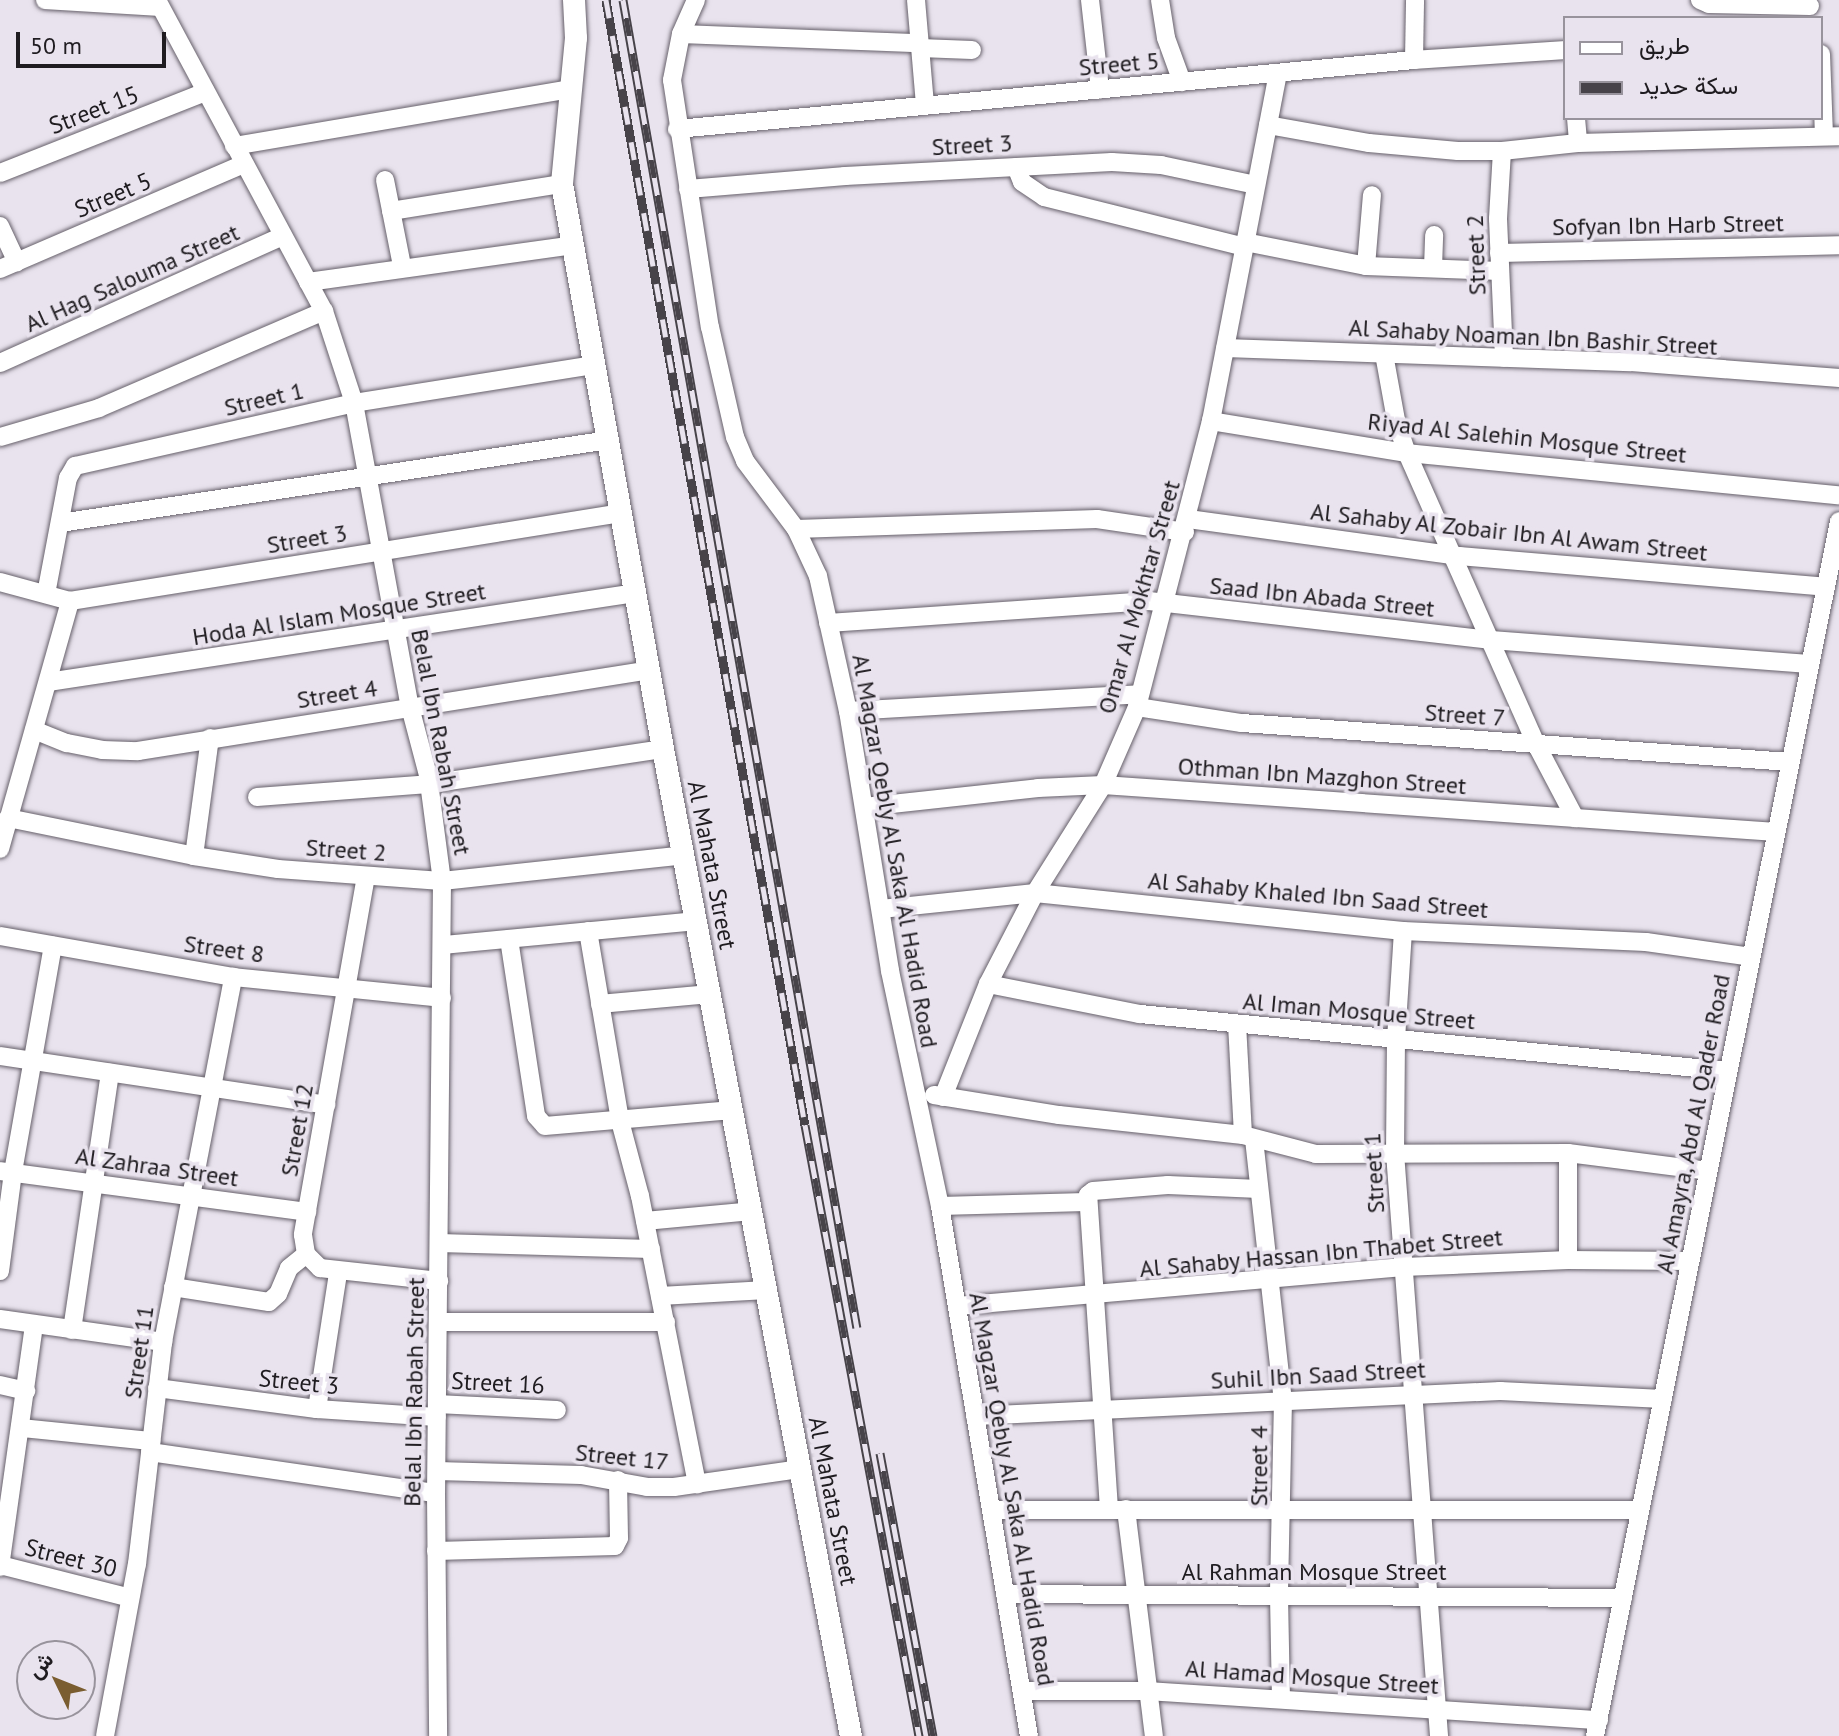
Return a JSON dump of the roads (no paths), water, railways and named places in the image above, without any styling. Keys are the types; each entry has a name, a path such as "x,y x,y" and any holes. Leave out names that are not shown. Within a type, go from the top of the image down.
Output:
{"street":[{"path":"45,0 158,4"},
{"name":"Al Mahata Street","path":"574,0 576,38 562,184 663,749 851,1736"},
{"name":"Al Magzar Qebly Al Saka Al Hadid Road","path":"696,0 681,34 672,80 677,129 710,327 735,437 759,484 796,529 818,576 848,711 881,909 940,1206 1029,1736"},
{"path":"916,0 925,106"},
{"path":"1090,0 1100,89"},
{"path":"1160,0 1166,38 1182,82"},
{"path":"1414,60 1415,0"},
{"path":"1700,0 1709,4 1810,8"},
{"name":"Belal Ibn Rabah Street","path":"158,4 324,311 354,403 410,707 429,784 442,881 443,945 436,1493 438,1736"},
{"path":"681,34 972,50"},
{"name":"Street 5","path":"677,129 1414,60 1563,50"},
{"path":"1268,125 1384,145 1502,151 1578,143 1832,136 1823,69"},
{"name":"Omar Al Mokhtar Street","path":"943,1097 988,984 1035,893 1103,785 1139,701 1211,421 1278,73"},
{"path":"234,146 571,89"},
{"name":"Street 15","path":"0,173 206,92"},
{"path":"1576,120 1578,143"},
{"name":"Street 2","path":"1502,151 1499,262 1504,358"},
{"name":"Street 3","path":"688,189 845,176 1112,162 1161,165 1256,185"},
{"name":"Street 5","path":"9,266 244,164"},
{"name":"Sofyan Ibn Harb Street","path":"1016,167 1022,182 1044,197 1245,245 1366,266 1433,268 1839,245"},
{"path":"385,180 402,266"},
{"path":"391,211 562,184"},
{"path":"1366,266 1372,195"},
{"path":"0,226 9,266"},
{"path":"1433,268 1434,235"},
{"name":"Al Hag Salouma Street","path":"0,363 283,236"},
{"path":"308,282 402,266 573,245"},
{"path":"0,437 99,408 324,311"},
{"name":"Al Sahaby Noaman Ibn Bashir Street","path":"1225,348 1631,362 1839,378"},
{"path":"1384,354 1396,420 1407,453 1536,744 1575,818"},
{"name":"Street 1","path":"46,594 68,478 75,466 354,403 595,365"},
{"name":"Riyad Al Salehin Mosque Street","path":"1211,421 1407,453 1839,495"},
{"path":"60,523 609,440"},
{"name":"Street 3","path":"0,582 70,601 622,513"},
{"name":"Al Sahaby Al Zobair Ibn Al Awam Street","path":"796,529 1069,519 1126,521 1451,555 1826,587"},
{"name":"Al Amayra, Abd Al Qader Road","path":"1597,1728 1839,521"},
{"name":"Hoda Al Islam Mosque Street","path":"48,682 636,593"},
{"name":"Saad Ibn Abada Street","path":"828,623 1132,600 1490,640 1810,664"},
{"path":"0,849 70,601"},
{"name":"Street 4","path":"34,730 67,743 102,750 138,751 650,670"},
{"name":"Street 7","path":"848,711 1139,701 1242,723 1790,762"},
{"path":"194,856 210,738"},
{"path":"257,797 429,784 663,749"},
{"name":"Othman Ibn Mazghon Street","path":"864,807 1038,788 1103,785 1776,832"},
{"name":"Street 2","path":"8,818 194,856 366,876 442,881 684,855"},
{"name":"Street 12","path":"306,1254 303,1235 366,876"},
{"name":"Al Sahaby Khaled Ibn Saad Street","path":"881,909 1035,893 1403,931 1646,942 1751,957"},
{"path":"443,945 696,921"},
{"path":"588,931 620,1121 651,1249 697,1484"},
{"name":"Street 1","path":"1403,931 1396,1039 1395,1153 1416,1393 1439,1736"},
{"name":"Street 8","path":"0,936 233,977 442,998"},
{"path":"509,939 540,1122 550,1128 732,1110"},
{"path":"0,1271 6,1171 33,1061 53,946"},
{"name":"Street 11","path":"105,1736 130,1598 163,1342 233,977"},
{"name":"Al Iman Mosque Street","path":"988,984 1126,1012 1728,1071"},
{"path":"600,1004 710,994"},
{"name":"Street 4","path":"1237,1024 1248,1137 1259,1189 1283,1400 1279,1596 1281,1699"},
{"path":"0,1056 326,1105"},
{"path":"72,1330 110,1073"},
{"path":"916,1092 1059,1115 1248,1137 1316,1154 1568,1153 1708,1171"},
{"path":"1568,1153 1568,1260"},
{"name":"Al Zahraa Street","path":"6,1171 307,1212"},
{"path":"1154,1736 1136,1595 1099,1410 1086,1202 1093,1191 1155,1186 1259,1189"},
{"path":"940,1206 1086,1202"},
{"path":"645,1221 752,1211"},
{"path":"439,1243 651,1249"},
{"path":"173,1287 269,1302 278,1294 289,1268 306,1254 320,1268 338,1273 439,1281"},
{"name":"Al Sahaby Hassan Ibn Thabet Street","path":"957,1306 1094,1297 1403,1267 1568,1260 1690,1261"},
{"path":"317,1409 338,1273"},
{"path":"660,1296 767,1290"},
{"path":"0,1319 163,1342"},
{"path":"438,1322 666,1322"},
{"path":"0,1566 22,1428 34,1326"},
{"path":"0,1385 26,1391"},
{"name":"Street 3","path":"157,1388 317,1409 437,1410"},
{"name":"Suhil Ibn Saad Street","path":"975,1416 1416,1393 1500,1391 1663,1399"},
{"name":"Street 16","path":"437,1410 557,1410"},
{"path":"22,1428 436,1493"},
{"name":"Street 17","path":"437,1471 581,1475 647,1487 697,1484 801,1469"},
{"path":"436,1551 615,1546 619,1538 618,1480"},
{"path":"991,1510 1640,1510"},
{"name":"Street 30","path":"0,1566 130,1598"},
{"name":"Al Rahman Mosque Street","path":"1005,1594 1623,1598"},
{"name":"Al Hamad Mosque Street","path":"1022,1691 1147,1691 1437,1709 1597,1728"}],"railway":[{"path":"606,0 805,1125 919,1736"},
{"path":"623,0 857,1328"},
{"path":"880,1453 933,1736"}]}
